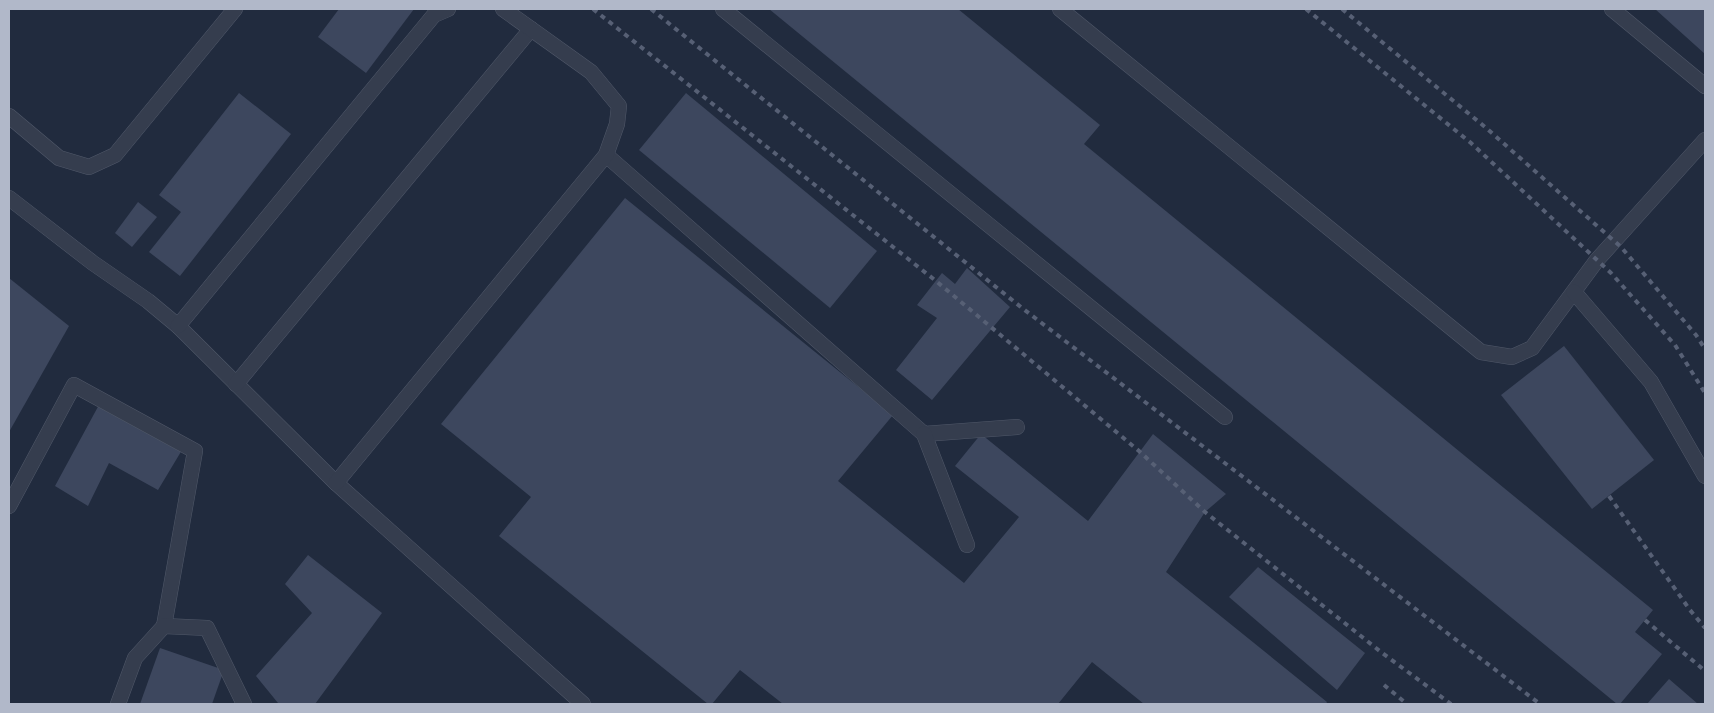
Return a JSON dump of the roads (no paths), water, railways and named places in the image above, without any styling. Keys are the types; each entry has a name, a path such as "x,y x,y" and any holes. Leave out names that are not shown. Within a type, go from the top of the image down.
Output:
{"lane":[{"path":"9,116 59,158 89,167 115,155 235,9"},
{"path":"178,326 434,15 448,9"},
{"path":"336,483 606,155 617,124 619,106 592,72 503,9"},
{"path":"723,9 1225,417"},
{"path":"1060,9 1481,352 1512,357 1532,348 1614,241 1705,140"},
{"path":"1612,9 1705,86"},
{"path":"236,384 531,28"},
{"path":"606,155 924,434 967,546"},
{"path":"9,198 93,263 148,301 178,326 336,483 583,704"},
{"path":"1574,292 1651,382 1705,476"},
{"path":"9,506 74,385 195,452 164,626 135,658 118,704"},
{"path":"924,434 1017,427"},
{"path":"164,626 207,628 244,704"}],"railway":[{"path":"593,9 936,281 1139,451 1205,512 1381,652 1451,704"},
{"path":"651,9 1022,308 1540,704"},
{"path":"1306,9 1471,143 1611,273 1675,345 1705,393"},
{"path":"1342,9 1485,127 1621,247 1696,335 1705,349"},
{"path":"1609,496 1690,610 1705,628"},
{"path":"1645,620 1705,671"},
{"path":"1384,685 1407,704"}]}
